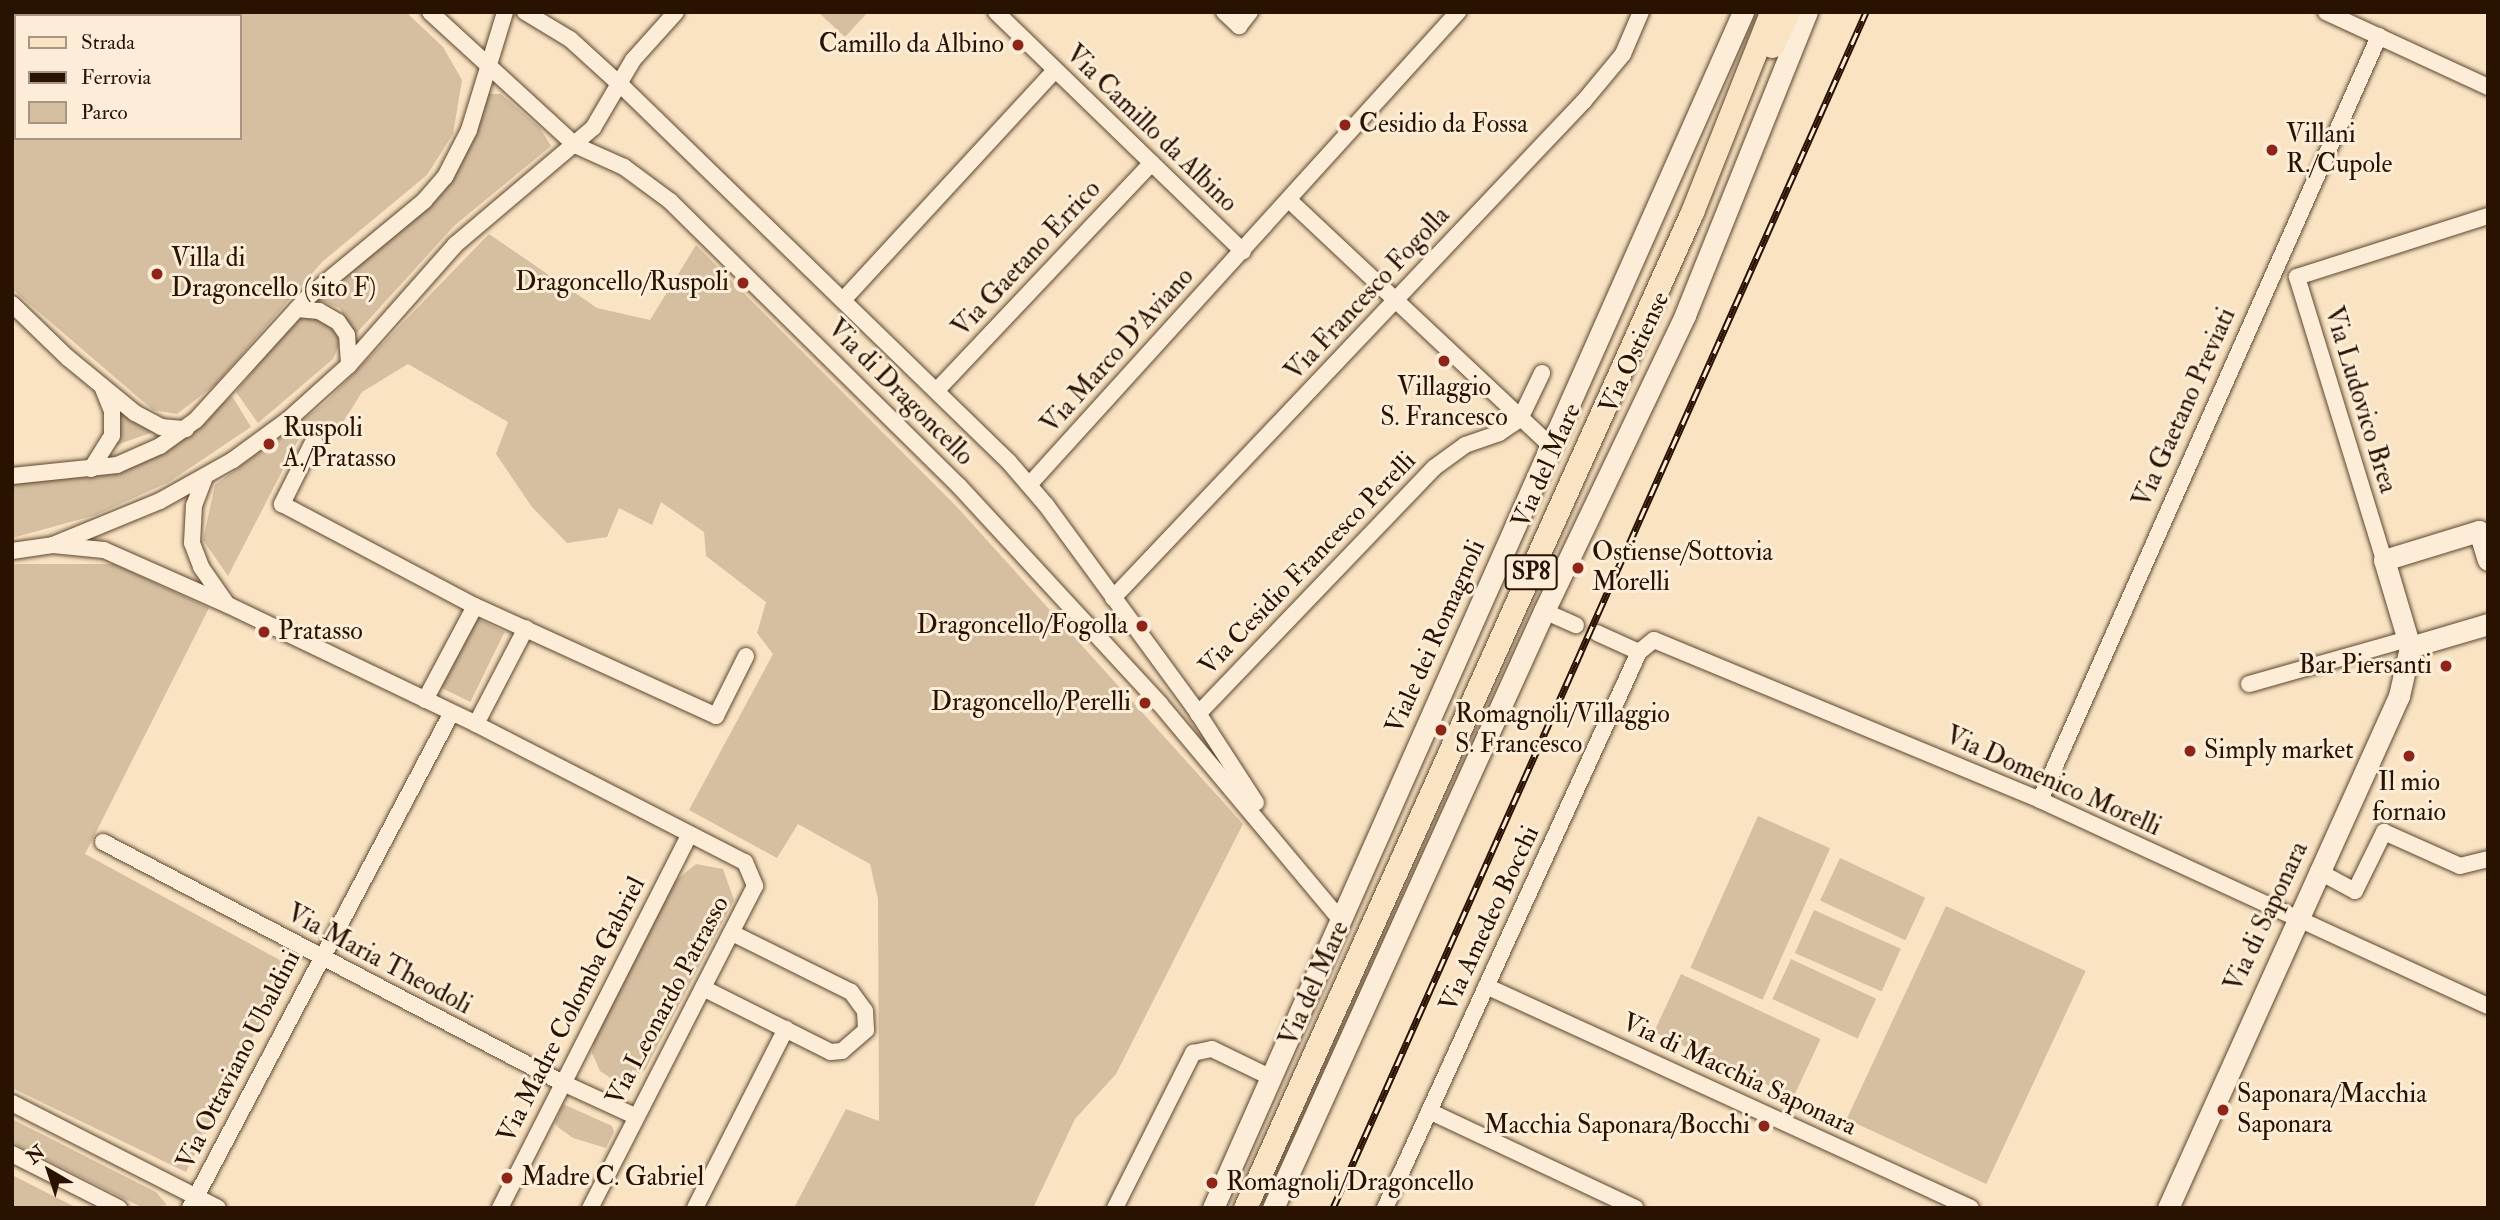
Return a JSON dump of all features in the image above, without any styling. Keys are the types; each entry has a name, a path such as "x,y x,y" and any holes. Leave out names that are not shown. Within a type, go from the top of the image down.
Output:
{"main road":[{"name":"Viale dei Romagnoli","path":"1213,1208 1553,448 1743,12"},
{"name":"Via del Mare","path":"1245,1208 1692,212 1771,12"},
{"path":"1692,212 1788,12"},
{"name":"Via Ostiense","path":"1273,1208 1544,611 1685,315 1807,12"},
{"path":"2487,557 2483,522 2384,560 2409,643 2488,624"},
{"name":"Via di Saponara","path":"2168,1208 2294,921 2393,712 2409,643"}],"street":[{"name":"Via di Dragoncello","path":"430,12 575,145 609,158 656,189 732,260 1020,549 1292,858 1340,919"},
{"path":"12,476 91,469 145,454 186,429 297,309 424,201 445,177 469,130 505,12"},
{"name":"Via di Dragoncello","path":"525,12 570,39 938,389 1029,485 1198,714 1292,858"},
{"path":"12,551 53,545 118,520 205,477 289,419 349,365 455,245 575,145 601,117 633,60 676,12"},
{"path":"1224,12 1239,26 1250,12"},
{"name":"Via Francesco Fogolla","path":"1113,598 1611,69 1628,45 1642,12"},
{"path":"2326,12 2488,87"},
{"name":"Via Camillo da Albino","path":"1000,13 1055,70 1243,251"},
{"name":"Via Marco D'Aviano","path":"1029,485 1289,200 1450,15"},
{"name":"Via Gaetano Previati","path":"2040,800 2273,268 2379,36"},
{"path":"844,299 1055,70"},
{"name":"Via Gaetano Errico","path":"938,389 1152,163"},
{"path":"1289,200 1394,302 1553,448"},
{"path":"2273,268 2297,277 2488,216"},
{"name":"Via Ludovico Brea","path":"2297,277 2384,560"},
{"path":"12,304 102,387 155,425 186,429"},
{"path":"297,309 319,310 335,319 347,335 349,365"},
{"path":"1520,419 1542,373"},
{"path":"91,469 112,436 112,411 102,387"},
{"name":"Via Cesidio Francesco Perelli","path":"1198,714 1455,451 1499,433 1520,419"},
{"path":"314,440 282,504 475,606 716,716 746,656"},
{"name":"Via Leonardo Patrasso","path":"205,477 194,505 192,543 201,567 228,605"},
{"name":"Via Leonardo Patrasso","path":"53,545 104,550 228,605 476,724 745,863 755,887 590,1208"},
{"path":"425,700 475,606"},
{"path":"1544,611 1576,625"},
{"path":"476,724 526,628"},
{"path":"1597,633 1639,652"},
{"name":"Via Domenico Morelli","path":"1639,652 1651,641 1665,641 2040,800 2294,921 2488,1006"},
{"path":"2249,684 2409,643"},
{"name":"Via Amedeo Bocchi","path":"1385,1208 1639,652"},
{"name":"Via Ottaviano Ubaldini","path":"193,1202 319,957 451,714"},
{"path":"2318,871 2355,891 2384,832 2460,866 2488,859"},
{"name":"Via Madre Colomba Gabriel","path":"500,1208 561,1083 690,835"},
{"name":"Via Maria Theodoli","path":"103,842 561,1083 635,1116"},
{"path":"703,988 831,1052 842,1051 859,1038 867,1020 851,992 732,933"},
{"name":"Via di Macchia Saponara","path":"1486,986 1971,1208"},
{"path":"695,1208 786,1029"},
{"path":"1115,1208 1193,1053 1212,1049 1270,1077"},
{"path":"12,1102 193,1202 218,1208"},
{"path":"1429,1111 1635,1208"},
{"path":"12,1154 119,1208"}],"green space":[{"path":"12,12 406,12 443,47 462,80 453,134 427,175 322,262 216,384 177,414 153,410 12,289"},
{"path":"818,12 868,12 845,37"},
{"path":"488,94 501,94 540,128 551,146 454,226 353,337 340,308 312,298 422,207"},
{"path":"489,234 597,308 650,320 696,245 957,507 1243,824 1116,1074 1075,1119 1033,1208 794,1208 846,1109 879,1121 878,899 870,864 798,824 777,858 689,810 773,654 757,633 766,602 706,556 704,532 661,502 652,525 619,508 607,537 567,543 532,507 496,454 508,422 408,364 362,392 335,435 306,425 228,576 203,540 215,485 325,403"},
{"path":"307,313 324,317 336,331 340,343 333,359 258,423 236,392 296,318"},
{"path":"232,396 251,427 169,482 96,515 12,538 12,483 165,449"},
{"path":"116,408 153,429 153,432 111,447"},
{"path":"12,564 114,564 209,608 85,854 278,959 287,968 186,1172 12,1088"},
{"path":"474,617 505,632 470,702 440,687"},
{"path":"1758,816 1830,848 1763,1000 1690,968"},
{"path":"1840,858 1925,898 1905,940 1820,901"},
{"path":"696,864 723,869 734,900 645,1070 623,1081 612,1079 600,1071 592,1053 594,1041 674,882"},
{"path":"1946,906 2086,971 1986,1184 1847,1119"},
{"path":"1814,910 1901,949 1882,992 1795,953"},
{"path":"1791,959 1876,999 1858,1039 1772,999"},
{"path":"1681,974 1821,1039 1794,1097 1654,1032"},
{"path":"563,1104 612,1126 614,1132 606,1148 573,1138 559,1128 555,1123"},
{"path":"12,1119 156,1192 167,1205 143,1208 12,1142"},
{"path":"12,1175 77,1208 12,1208"}],"railway":[{"path":"1333,1208 1866,12"}],"place":[{"name":"Camillo da Albino","path":"1018,45"},
{"name":"Cesidio da Fossa","path":"1345,125"},
{"name":"Villani R./Cupole","path":"2272,150"},
{"name":"Villa di Dragoncello (sito F)","path":"157,274"},
{"name":"Dragoncello/Ruspoli","path":"743,283"},
{"name":"Villaggio S. Francesco","path":"1444,361"},
{"name":"Ruspoli A./Pratasso","path":"269,444"},
{"name":"Ostiense/Sottovia Morelli","path":"1578,568"},
{"name":"Dragoncello/Fogolla","path":"1142,626"},
{"name":"Pratasso","path":"264,632"},
{"name":"Bar Piersanti","path":"2446,666"},
{"name":"Dragoncello/Perelli","path":"1145,703"},
{"name":"Romagnoli/Villaggio S. Francesco","path":"1441,730"},
{"name":"Simply market","path":"2190,751"},
{"name":"Il mio fornaio","path":"2409,756"},
{"name":"Saponara/Macchia Saponara","path":"2223,1110"},
{"name":"Macchia Saponara/Bocchi","path":"1764,1126"},
{"name":"Madre C. Gabriel","path":"507,1178"},
{"name":"Romagnoli/Dragoncello","path":"1212,1183"}]}
